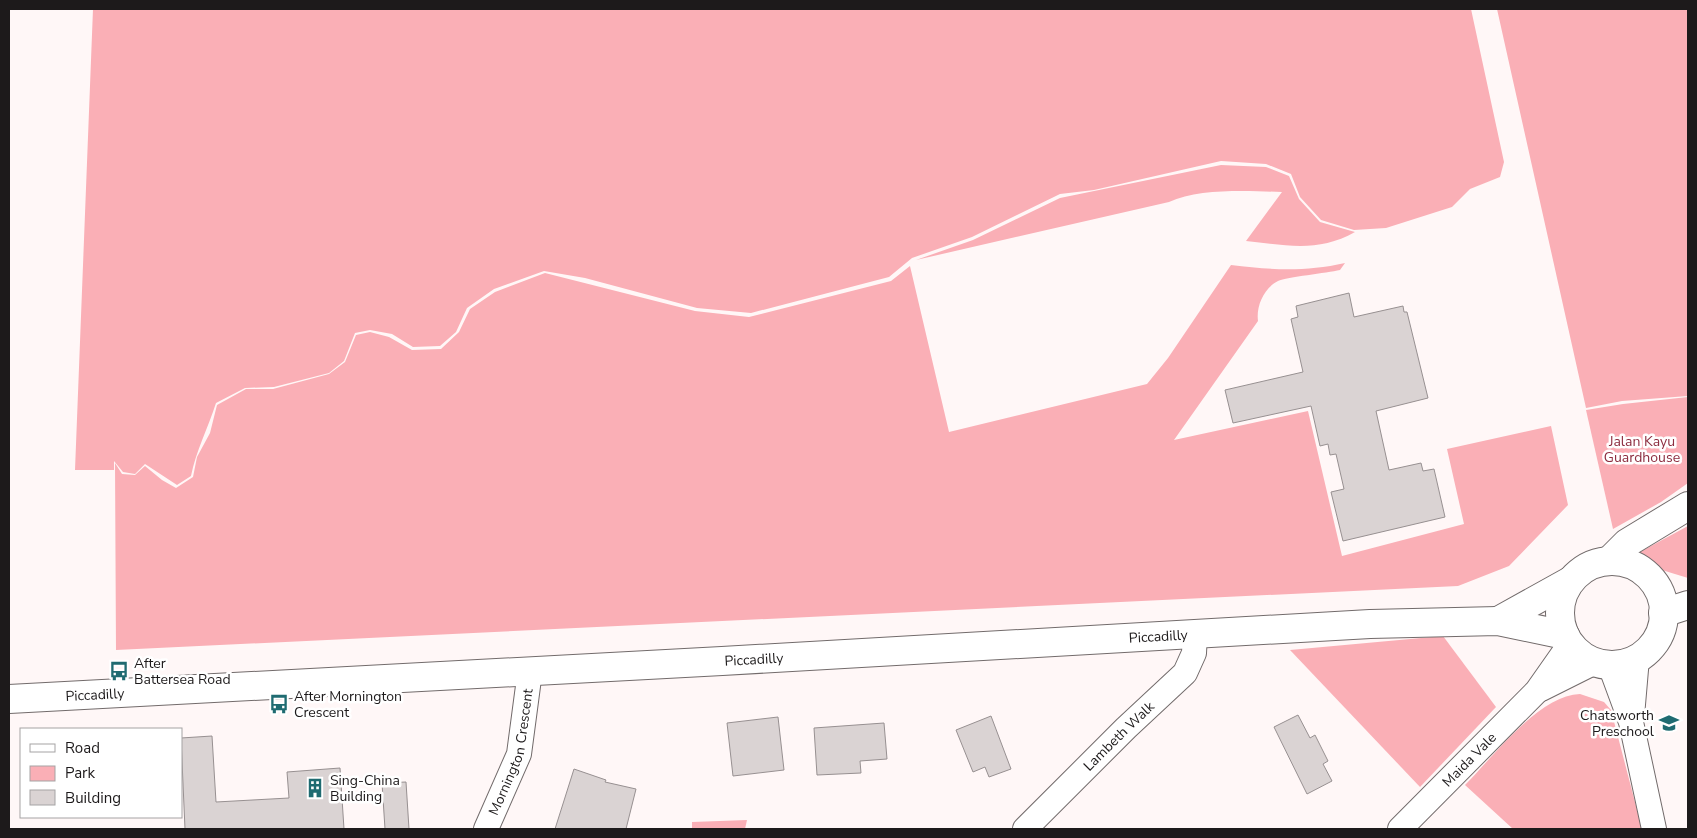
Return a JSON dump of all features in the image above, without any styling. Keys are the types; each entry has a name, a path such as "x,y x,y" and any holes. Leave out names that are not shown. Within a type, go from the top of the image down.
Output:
{"street":[{"path":"1609,561 1627,542 1688,506"},
{"path":"1609,561 1626,563 1641,570 1653,581 1661,596 1676,609 1662,626 1657,639 1648,650 1624,664 1602,664 1581,655 1568,640 1560,622 1560,607 1563,594 1570,581 1590,565 1609,561"},
{"name":"Piccadilly","path":"1498,620 1570,581"},
{"name":"Piccadilly","path":"9,698 1370,624 1498,620 1568,640"},
{"name":"Lambeth Walk","path":"1026,829 1126,728 1184,673 1194,653 1195,634"},
{"name":"Maida Vale","path":"1400,829 1537,691 1568,640"},
{"path":"1631,722 1637,658"},
{"path":"1602,664 1631,722 1654,829"},
{"name":"Maida Vale","path":"1537,691 1602,664"},
{"name":"Mornington Crescent","path":"486,829 519,754 530,671"}],"green space":[{"path":"93,9 1471,9 1504,162 1500,177 1470,189 1452,207 1386,228 1354,230 1321,220 1300,197 1291,174 1266,164 1221,161 1094,190 1060,194 972,237 912,258 889,277 751,313 697,308 585,278 544,271 494,289 467,308 456,332 440,346 413,347 392,334 370,330 355,333 344,361 329,373 274,387 245,388 216,403 191,476 177,485 145,464 135,474 123,472 114,461 114,470 75,470"},
{"path":"1497,9 1688,9 1688,396 1622,401 1586,408"},
{"path":"1221,165 1266,167 1289,176 1299,199 1320,222 1355,232 1341,239 1315,245 1302,246 1246,241 1282,192 1224,191 1195,194 1169,202 916,260 973,240 1060,198"},
{"path":"1345,263 1340,270 1278,281 1269,288 1262,298 1258,309 1258,321 1174,440 1308,411 1342,556 1464,524 1447,449 1551,426 1568,505 1509,566 1458,586 116,650 115,463 122,474 135,475 145,466 162,480 176,488 193,477 197,457 210,433 217,405 246,389 273,389 329,374 345,362 356,335 370,332 389,337 412,350 441,349 459,332 470,309 495,292 545,273 695,311 749,317 891,281 910,266 949,432 1147,384 1168,358 1231,265 1288,269 1316,268"},
{"name":"Jalan Kayu Guardhouse","path":"1688,397 1688,483 1661,502 1613,529 1586,410"},
{"path":"1688,526 1688,578 1652,567 1638,553"},
{"path":"1443,636 1496,707 1420,787 1290,650"},
{"path":"1580,694 1604,702 1611,710 1642,829 1513,829 1465,785 1503,744 1533,716 1564,697"},
{"path":"747,820 745,829 692,829 692,822"}],"building":[{"path":"1349,293 1354,317 1403,306 1404,312 1407,312 1428,398 1376,411 1389,470 1421,463 1423,471 1434,469 1445,517 1343,541 1331,492 1344,489 1336,454 1330,455 1328,444 1320,446 1311,406 1233,423 1225,390 1303,372 1291,319 1298,317 1296,306"},
{"path":"1298,715 1310,738 1315,735 1328,761 1323,764 1332,781 1307,794 1274,727"},
{"path":"991,716 1011,769 989,777 985,767 973,772 956,730"},
{"path":"778,717 784,770 733,776 727,723"},
{"path":"884,723 887,759 860,761 861,773 817,775 814,728"},
{"name":"Sing-China Building","path":"212,736 216,802 289,798 287,772 340,768 344,829 185,829 182,738"},
{"path":"574,769 606,780 605,782 636,789 626,829 555,829"},
{"name":"Sing-China Building","path":"406,782 409,829 385,829 382,783"}],"place":[{"name":"After Battersea Road","path":"119,671"},
{"name":"After Mornington Crescent","path":"279,704"},
{"name":"Chatsworth Preschool","path":"1669,723"},
{"name":"Sing-China Building","path":"315,788"}]}
